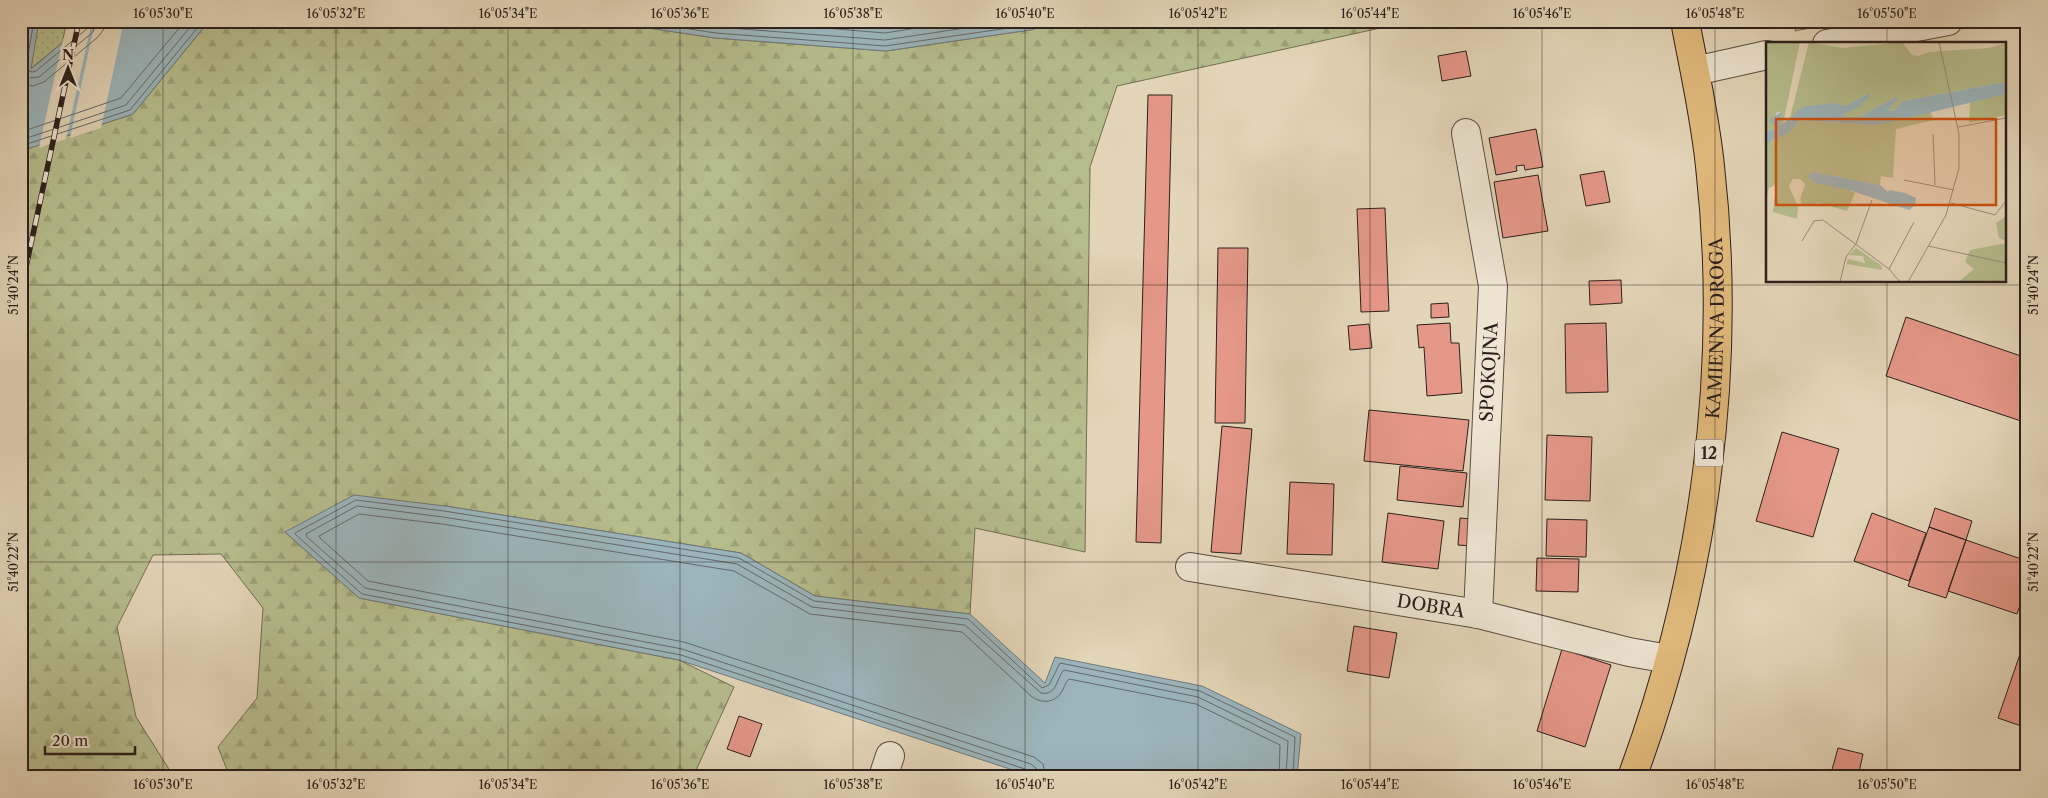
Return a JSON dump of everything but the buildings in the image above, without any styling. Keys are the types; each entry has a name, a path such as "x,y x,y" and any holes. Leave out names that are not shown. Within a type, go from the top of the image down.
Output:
{"main road":[{"name":"KAMIENNA DROGA","path":"1632,777 1663,684 1689,578 1710,452 1716,357 1715,223 1707,140 1685,21"}],"street":[{"path":"1838,42 1948,21"},
{"path":"1695,71 1766,55"},
{"name":"SPOKOJNA","path":"1466,133 1493,286 1478,614"},
{"name":"DOBRA","path":"1190,567 1478,614 1629,652 1669,659"}],"green space":[{"path":"39,21 67,21 62,43 30,69"},
{"path":"209,21 602,21 715,38 886,51 1030,30 1062,21 1412,21 1117,86 1090,167 1085,552 975,528 970,614 815,596 741,553 445,506 285,532 359,598 679,660 734,687 693,777 230,777 218,747 257,698 263,608 221,554 153,555 117,627 136,717 174,777 21,777 21,151 133,114"},
{"path":"1796,21 1845,21 1795,31"}],"water":[{"path":"21,21 39,21 31,69 88,21 209,21 133,114 21,151"},
{"path":"602,21 1062,21 1030,30 886,51 715,38"},
{"path":"354,495 445,506 741,553 815,596 970,614 1045,683 1055,657 1202,686 1301,734 1297,777 1034,777 679,660 359,598 285,532"}],"pier":[{"path":"85,21 92,21 66,139 39,148 63,39"},
{"path":"95,21 124,21 101,128 70,138"}],"railway":[{"path":"21,290 79,21"}]}
